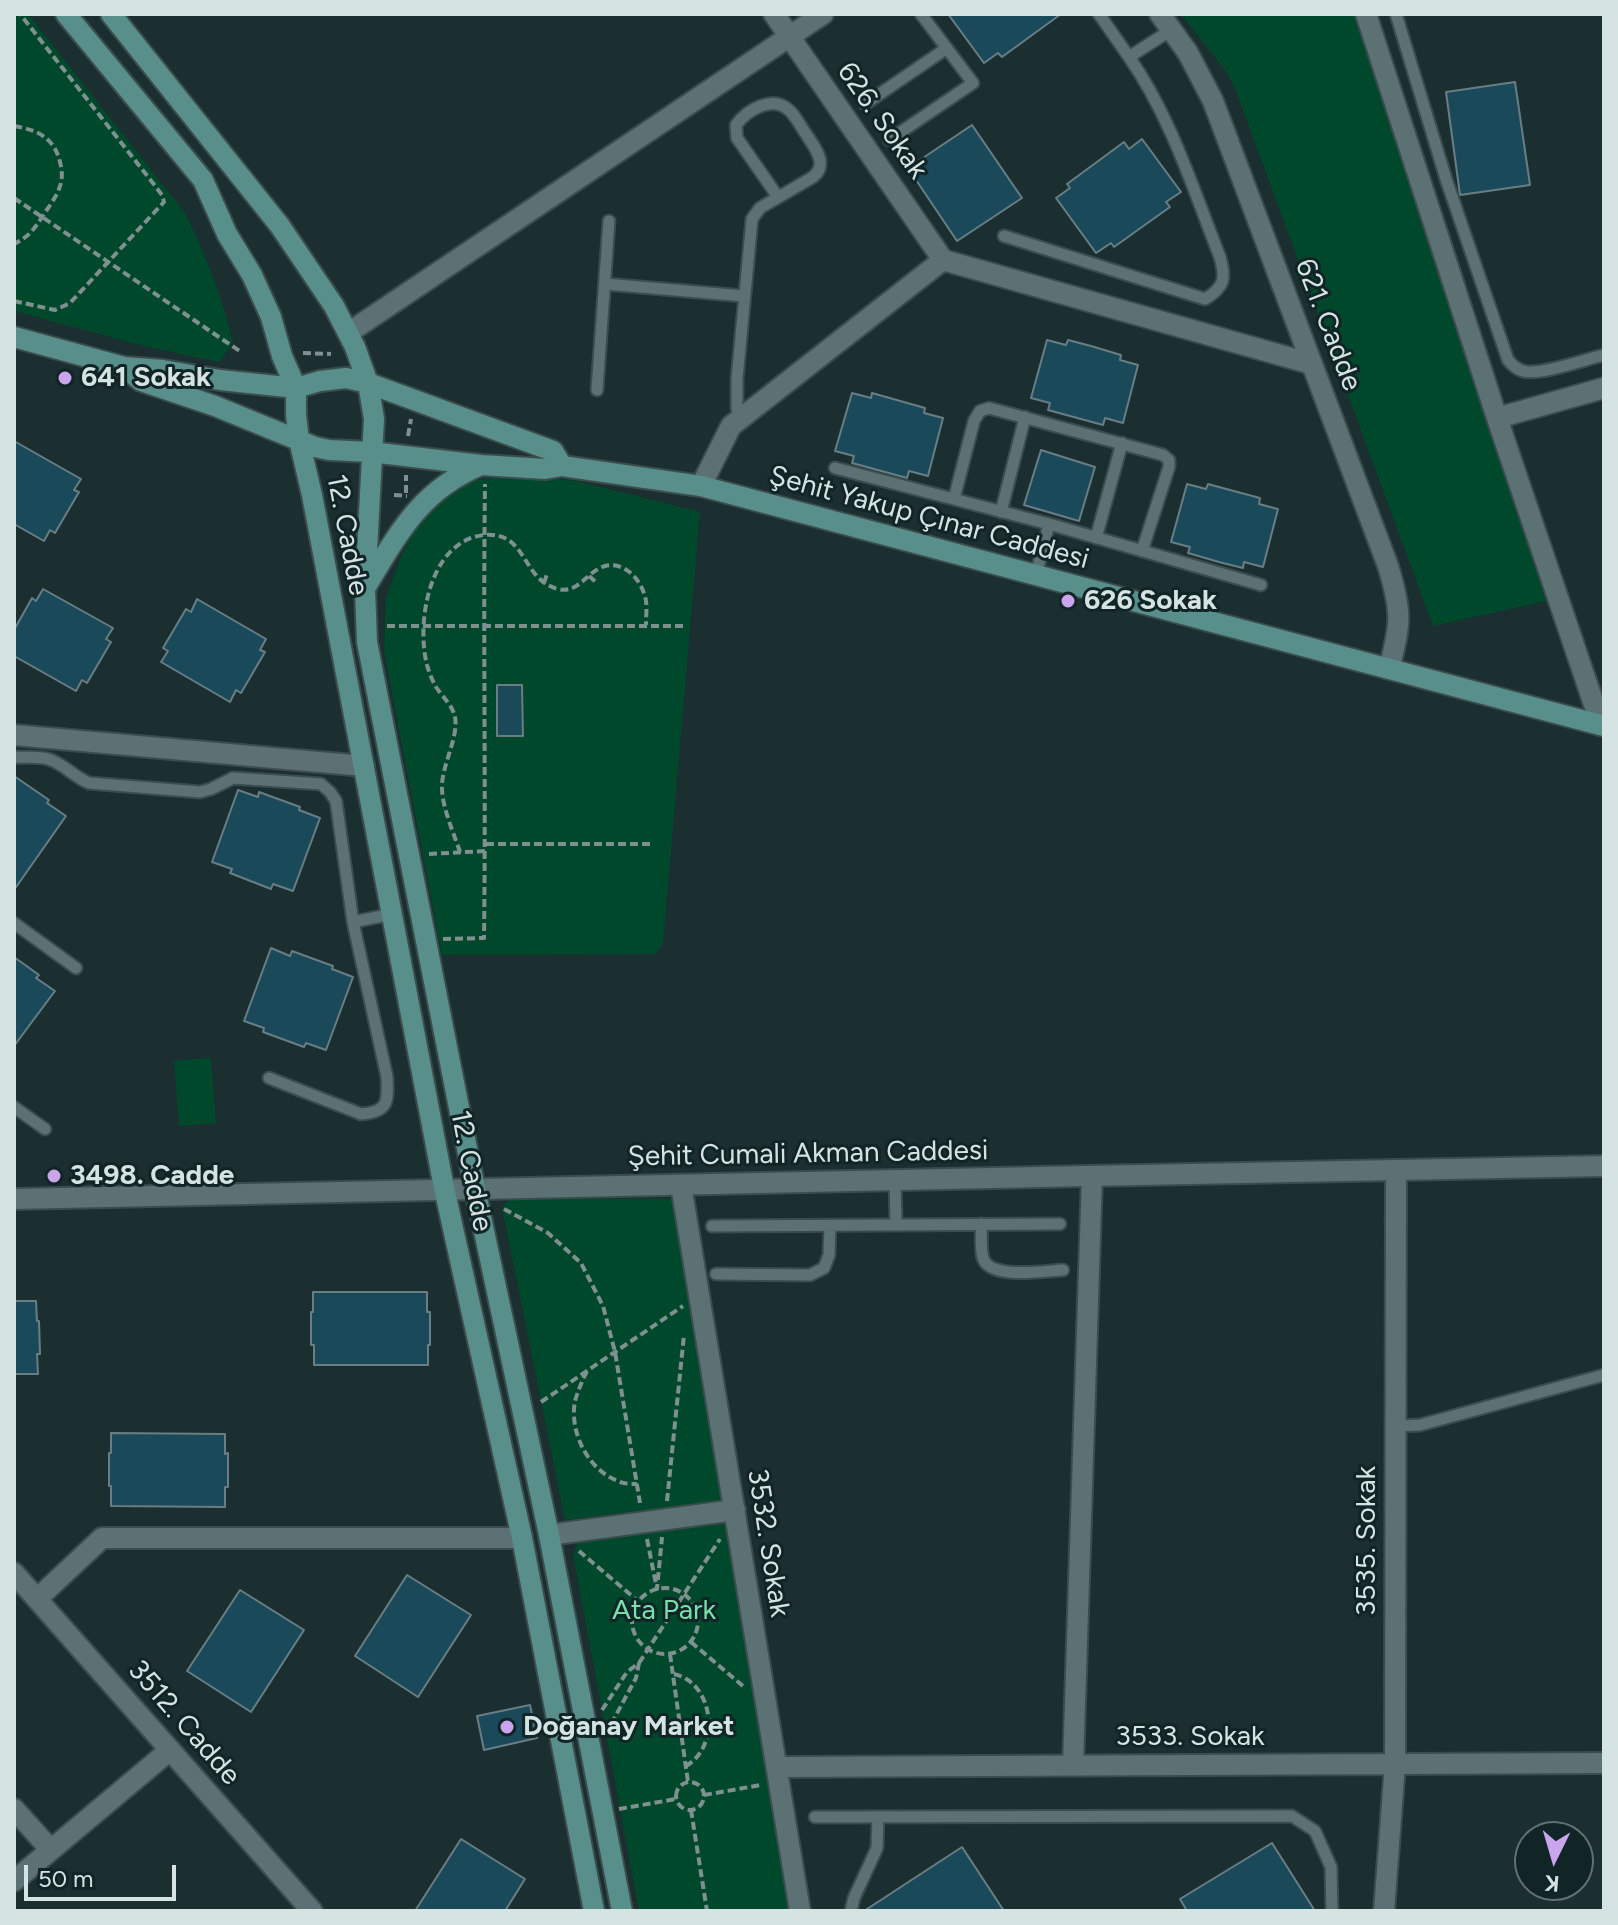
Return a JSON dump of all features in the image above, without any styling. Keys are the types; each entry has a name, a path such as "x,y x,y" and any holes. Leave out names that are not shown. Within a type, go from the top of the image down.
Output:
{"main road":[{"path":"66,14 203,180 227,234 252,275 271,317 282,356 296,388 299,440"},
{"path":"111,14 280,226 334,306 368,383 374,419 371,452 315,447 215,406 141,381 124,367"},
{"path":"14,337 124,367 296,388 346,378 368,383 553,451 562,466"},
{"name":"12. Cadde","path":"299,440 444,1188 522,1538 594,1911"},
{"name":"Şehit Yakup Çınar Caddesi","path":"371,452 483,469 562,466 701,486 1603,726"},
{"name":"12. Cadde","path":"371,452 365,589 367,642 475,1189 549,1535 622,1911"},
{"path":"365,589 399,532 425,500 466,471 483,469"}],"street":[{"name":"626. Sokak","path":"774,14 943,260"},
{"path":"348,333 823,14"},
{"path":"1366,14 1497,418 1603,726"},
{"name":"621. Cadde","path":"1166,22 1188,53 1213,101 1388,566 1399,615 1389,669"},
{"path":"701,486 729,429 943,260 1312,364"},
{"path":"1497,418 1604,388"},
{"path":"14,735 364,766"},
{"name":"Şehit Cumali Akman Caddesi","path":"14,1199 1604,1166"},
{"name":"3535. Sokak","path":"1384,1911 1395,1764 1396,1170"},
{"path":"1073,1766 1092,1176"},
{"name":"3532. Sokak","path":"681,1185 800,1911"},
{"path":"549,1535 735,1510"},
{"path":"37,1599 102,1538 522,1538"},
{"name":"3512. Cadde","path":"14,1573 312,1911"},
{"path":"14,1881 170,1750"},
{"name":"3533. Sokak","path":"778,1775 1073,1766 1604,1763"},
{"path":"14,1809 51,1850"}],"lane":[{"path":"889,140 973,83 921,14"},
{"path":"1004,236 1205,299 1222,284 1224,274 1220,257 1165,117 1148,84 1099,14"},
{"path":"1396,14 1446,179 1508,360 1524,372 1537,372 1604,355"},
{"path":"1129,57 1166,22"},
{"path":"865,104 947,48"},
{"path":"743,417 737,409 737,379 752,219 760,208 813,177 821,163 816,149 789,109 776,104 762,104 736,125 737,138 778,197"},
{"path":"597,390 609,221"},
{"path":"605,284 744,296"},
{"path":"954,499 974,421 980,411 989,408 1122,443 1163,455 1169,460 1142,551"},
{"path":"1001,512 1025,417"},
{"path":"1096,538 1122,443"},
{"path":"835,468 1049,524 1261,585"},
{"path":"1036,575 1049,524"},
{"path":"14,757 49,759 89,783 200,792 233,778 321,784 330,792 336,801 353,922 387,1077 388,1098 383,1108 374,1113 361,1114 269,1078"},
{"path":"353,922 392,914"},
{"path":"14,923 76,968"},
{"path":"14,1107 45,1129"},
{"path":"895,1180 896,1224"},
{"path":"981,1224 983,1260 989,1267 1002,1272 1063,1270"},
{"path":"712,1226 1060,1224"},
{"path":"716,1274 810,1275 824,1268 829,1255 830,1226"},
{"path":"1395,1426 1420,1425 1604,1375"},
{"path":"815,1817 1292,1816 1315,1831 1331,1867 1332,1911"},
{"path":"851,1911 877,1848 878,1817"}],"path":[{"path":"14,301 55,310 70,303 164,202 162,195 20,14"},
{"path":"14,126 42,134 52,142 58,153 62,176 59,190 42,217 27,238 14,244"},
{"path":"14,198 241,352"},
{"path":"296,353 331,354"},
{"path":"408,441 411,419"},
{"path":"441,939 484,938 483,469"},
{"path":"406,475 406,495"},
{"path":"460,852 442,791 456,727 455,716 434,684 427,666 422,625 429,592 446,557 470,539 484,535 511,541 520,549 531,572 559,590 571,589 604,566 616,566 630,571 640,585 646,601 646,625"},
{"path":"544,583 547,574"},
{"path":"589,576 597,583"},
{"path":"381,626 684,626"},
{"path":"486,844 653,844"},
{"path":"423,854 485,851"},
{"path":"502,1208 548,1233 581,1263 603,1306 615,1352 641,1510"},
{"path":"537,1404 688,1303 686,1319"},
{"path":"667,1507 684,1335"},
{"path":"587,1370 575,1404 575,1425 581,1444 605,1474 620,1483 637,1484"},
{"path":"657,1589 663,1527"},
{"path":"645,1529 657,1589"},
{"path":"601,1712 627,1672 639,1663 648,1650 723,1535"},
{"path":"572,1545 638,1601"},
{"path":"669,1588 683,1594 697,1614 696,1634 683,1650 662,1655 648,1650 632,1629 631,1618 638,1601 657,1589 669,1588"},
{"path":"691,1642 767,1707"},
{"path":"670,1654 688,1782"},
{"path":"605,1735 636,1678 639,1663"},
{"path":"673,1674 682,1676 697,1689 708,1716 709,1729 703,1751 686,1766"},
{"path":"704,1795 778,1775"},
{"path":"688,1782 697,1784 704,1795 701,1805 691,1810 680,1807 676,1799 677,1790 688,1782"},
{"path":"619,1809 676,1799"},
{"path":"691,1810 707,1911"}],"green space":[{"path":"14,14 28,14 185,213 213,276 233,343 219,362 144,346 14,311"},
{"path":"1181,14 1356,14 1551,600 1433,626 1234,86"},
{"path":"520,475 576,481 700,512 663,944 655,954 442,955 384,651 386,598 402,554 422,516 446,492 478,480"},
{"path":"211,1058 216,1123 179,1126 174,1061"},
{"path":"512,1199 673,1199 724,1500 565,1520 502,1208"},
{"name":"Ata Park","path":"721,1520 730,1526 791,1911 639,1911 573,1554 580,1539"}],"building":[{"path":"948,14 1061,14 1002,57 998,53 984,63"},
{"path":"1515,82 1530,185 1460,195 1446,92"},
{"path":"972,125 1022,198 957,241 908,168"},
{"path":"1142,139 1181,192 1166,202 1170,207 1114,247 1111,243 1096,253 1056,198 1070,188 1067,184 1124,142 1129,149"},
{"path":"1047,340 1066,345 1068,340 1091,346 1121,355 1120,360 1138,365 1123,423 1105,418 1103,425 1048,410 1050,403 1031,398"},
{"path":"852,393 871,398 872,393 925,408 924,413 943,418 928,476 909,471 907,478 852,463 854,456 835,451"},
{"path":"14,441 81,479 74,490 79,492 55,533 50,530 44,541 14,524"},
{"path":"1041,450 1095,467 1079,521 1024,505"},
{"path":"1187,484 1206,489 1208,484 1260,498 1259,504 1278,509 1263,567 1244,562 1243,568 1219,562 1188,553 1190,547 1171,542"},
{"path":"43,589 113,628 106,639 111,642 87,683 82,680 76,691 14,656 14,630 32,598 36,601"},
{"path":"197,599 266,639 260,650 265,652 241,693 236,690 230,702 161,662 168,651 163,648 186,609 191,612"},
{"path":"497,685 522,685 523,736 497,736"},
{"path":"14,776 66,816 14,890"},
{"path":"238,790 258,797 259,792 320,818 293,891 273,884 271,889 230,873 232,869 212,862"},
{"path":"271,948 290,956 292,951 353,977 326,1050 306,1043 304,1047 263,1032 264,1028 244,1021"},
{"path":"14,957 55,991 14,1046"},
{"path":"313,1292 427,1292 427,1312 430,1312 428,1365 314,1365 314,1345 311,1345"},
{"path":"14,1301 36,1301 40,1354 37,1354 38,1374 14,1374"},
{"path":"111,1433 225,1434 228,1487 225,1487 225,1507 111,1506"},
{"path":"407,1575 471,1615 418,1697 355,1656"},
{"path":"240,1590 304,1630 251,1712 187,1671"},
{"name":"Doğanay Market","path":"530,1705 537,1738 484,1750 477,1716"},
{"path":"461,1839 525,1879 505,1911 415,1911"},
{"path":"1272,1843 1315,1911 1187,1911 1180,1899"},
{"path":"962,1847 1004,1911 864,1911"}],"place":[{"name":"641 Sokak","path":"65,378"},
{"name":"626 Sokak","path":"1068,601"},
{"name":"3498. Cadde","path":"54,1176"},
{"name":"Doğanay Market","path":"507,1727"}]}
